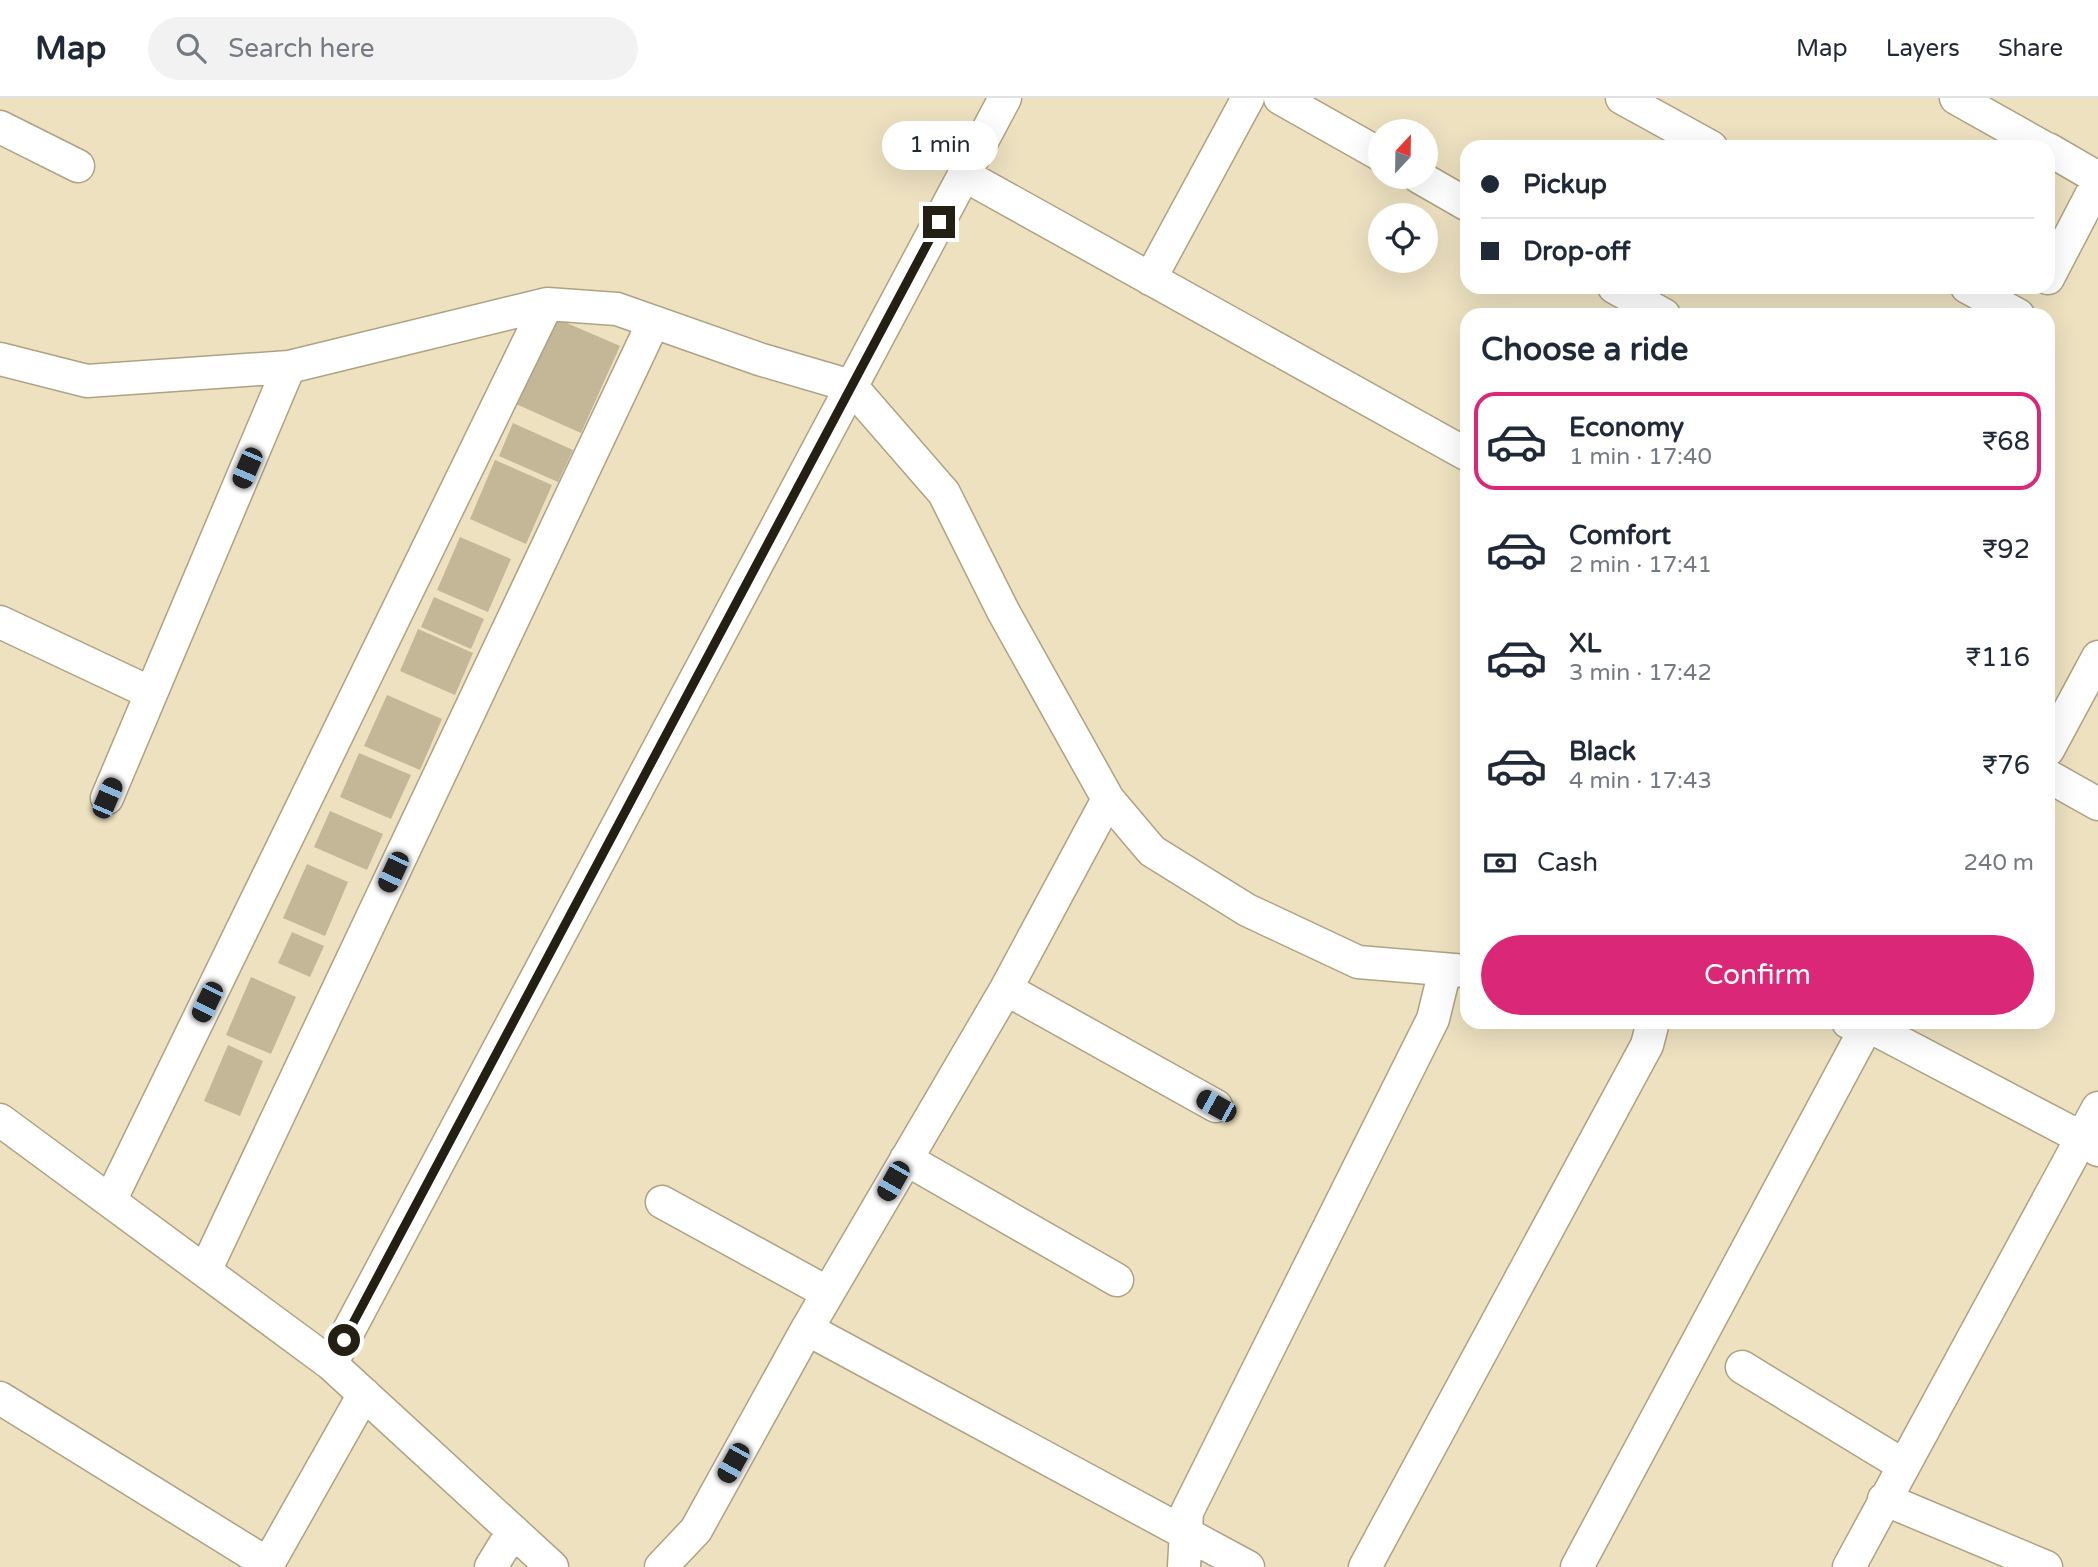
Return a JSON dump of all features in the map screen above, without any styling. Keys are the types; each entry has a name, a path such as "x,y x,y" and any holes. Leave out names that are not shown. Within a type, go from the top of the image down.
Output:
{"street":[{"path":"331,1364 1005,98"},
{"path":"1150,279 1248,98"},
{"path":"1280,98 1368,148"},
{"path":"1622,98 1698,140"},
{"path":"1956,98 2031,140"},
{"path":"0,127 78,166"},
{"path":"2055,154 2098,180 2055,264"},
{"path":"964,175 1460,451"},
{"path":"1438,188 1460,201"},
{"path":"1626,294 1652,308"},
{"path":"1979,294 2005,308"},
{"path":"110,1201 547,304"},
{"path":"0,359 87,381 289,367 547,304 617,309 760,359 851,386 944,493 1003,611 1108,799 1153,851 1247,910 1357,962 1456,970 1187,1512 1184,1567"},
{"path":"205,1271 653,323"},
{"path":"107,798 289,367"},
{"path":"0,622 151,694"},
{"path":"2055,737 2098,657"},
{"path":"2055,780 2098,804"},
{"path":"660,1567 696,1530 807,1329 1006,989 1108,799"},
{"path":"1006,989 1216,1106"},
{"path":"1365,1567 1647,1045 1651,1029"},
{"path":"1577,1567 1858,1029"},
{"path":"1872,1029 2090,1144"},
{"path":"1849,1567 1903,1465 2090,1144 2098,1108"},
{"path":"0,1120 331,1364 552,1567"},
{"path":"906,1159 1117,1280"},
{"path":"662,1202 828,1293"},
{"path":"807,1329 1248,1567"},
{"path":"1742,1367 1903,1465"},
{"path":"0,1398 268,1564 364,1394"},
{"path":"1884,1499 2046,1567"},
{"path":"491,1567 513,1531"}],"building":[{"path":"553,317 620,346 581,433 516,404"},
{"path":"513,423 573,450 558,482 499,456"},
{"path":"495,460 552,485 526,544 470,519"},
{"path":"460,537 511,559 488,612 437,590"},
{"path":"434,597 484,619 471,649 421,627"},
{"path":"418,629 473,653 455,695 400,671"},
{"path":"387,695 442,719 420,770 364,746"},
{"path":"359,753 411,775 391,819 340,797"},
{"path":"330,811 383,834 367,870 314,847"},
{"path":"307,864 348,882 325,936 283,918"},
{"path":"292,932 324,946 310,977 278,963"},
{"path":"251,977 296,997 271,1054 226,1035"},
{"path":"228,1045 263,1061 240,1116 204,1101"}],"route":[{"path":"344,1340 939,222"}]}
